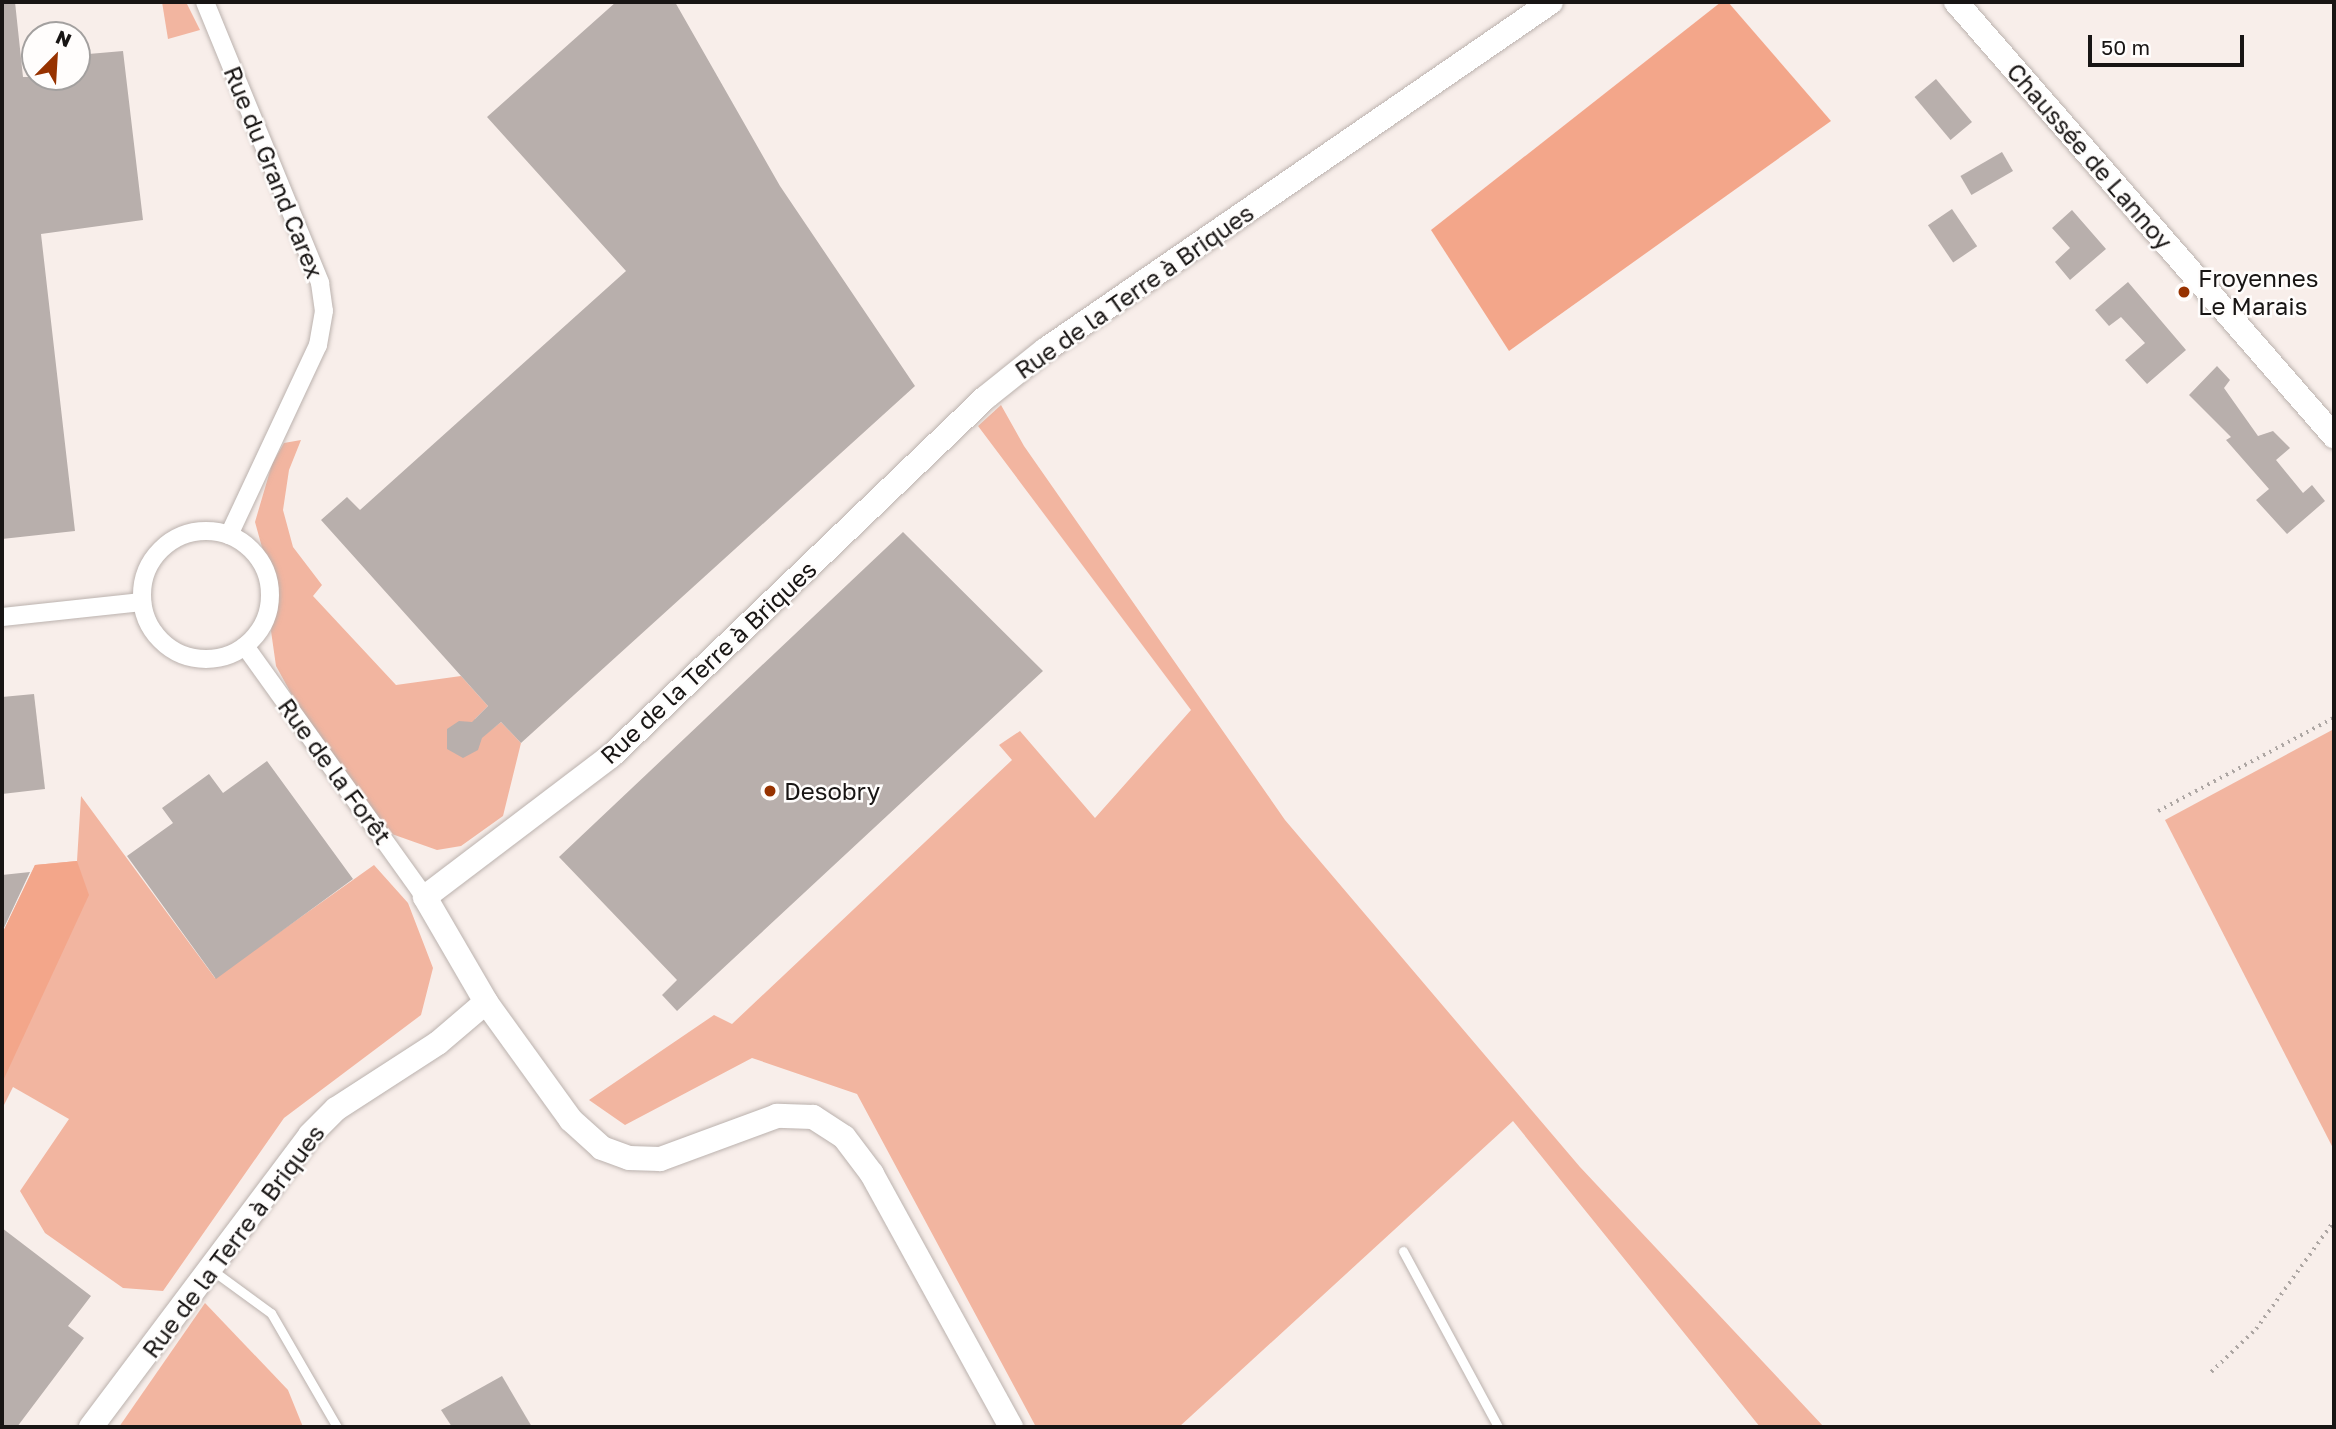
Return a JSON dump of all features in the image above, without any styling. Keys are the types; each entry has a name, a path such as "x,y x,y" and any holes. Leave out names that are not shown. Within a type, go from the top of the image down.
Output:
{"main road":[{"name":"Rue de la Terre à Briques","path":"425,897 611,756 985,398 1045,350 1551,2"},
{"name":"Chaussée de Lannoy","path":"1956,2 2334,436"},
{"path":"425,897 486,1002 571,1120 603,1148 615,1153 660,1159 777,1116 813,1117 844,1137 872,1174 1011,1427"},
{"name":"Rue de la Terre à Briques","path":"92,1427 310,1135 336,1109 438,1043 486,1002"}],"street":[{"name":"Rue du Grand Carex","path":"205,2 320,283 324,311 318,345 229,535"},
{"path":"192,532 229,535 246,545 267,576 267,615 245,646 228,655 190,657 157,637 142,602 143,583 159,550 192,532"},
{"path":"2,617 142,602"},
{"name":"Rue de la Forêt","path":"245,646 425,897"}],"lane":[{"path":"1403,1251 1498,1427"},
{"path":"211,1268 271,1313 337,1427"}],"path":[{"path":"2158,811 2334,718"},
{"path":"2211,1372 2256,1329 2334,1221"}],"shaded area":[{"path":"162,2 186,2 200,30 168,39"},
{"path":"1721,2 1728,2 1831,121 1509,351 1431,230"},
{"path":"1001,405 1024,446 1285,820 1580,1167 1824,1427 1760,1427 1513,1121 1179,1427 1036,1427 857,1094 752,1058 625,1125 589,1100 714,1015 732,1024 1012,760 999,745 1020,731 1095,818 1191,710 978,426"},
{"path":"301,440 289,470 283,510 293,547 322,585 313,596 396,685 461,676 488,706 475,719 487,733 501,722 521,743 503,816 461,846 437,850 389,833 303,715 276,666 271,631 276,598 255,522 272,464 284,443"},
{"path":"2334,729 2334,1150 2165,820"},
{"path":"81,796 215,978 374,865 408,903 433,968 421,1015 284,1118 163,1291 123,1288 45,1233 20,1191 69,1119 13,1087 2,1109 2,934 35,865 77,861"},
{"path":"77,861 89,895 2,1083 2,934 35,865"},
{"path":"205,1303 288,1390 303,1427 119,1427"}],"building":[{"path":"2,2 15,2 21,58 21,91 91,91 91,54 123,51 143,220 41,234 75,531 2,539"},
{"path":"616,2 675,2 780,186 915,386 521,743 501,722 482,738 478,750 463,758 447,749 447,729 459,721 472,722 488,706 321,520 347,497 360,510 626,271 487,117"},
{"path":"1936,79 1972,122 1951,140 1915,97"},
{"path":"2002,152 2013,171 1971,195 1960,176"},
{"path":"1952,209 1977,246 1953,263 1928,225"},
{"path":"2072,210 2106,249 2070,280 2055,262 2070,248 2052,228"},
{"path":"2128,282 2186,350 2147,384 2125,360 2145,343 2121,317 2109,326 2095,310"},
{"path":"2217,366 2230,380 2224,388 2258,436 2273,431 2290,448 2276,460 2303,493 2312,485 2325,501 2287,534 2256,500 2269,489 2226,440 2231,437 2189,395"},
{"name":"Desobry","path":"903,532 1043,671 677,1011 662,995 677,980 559,857"},
{"path":"34,694 45,789 2,794 2,697"},
{"path":"267,761 353,879 216,979 127,856 173,823 162,808 209,774 223,793"},
{"path":"30,872 2,932 2,875"},
{"path":"2,1228 91,1296 68,1326 84,1338 17,1427 2,1427"},
{"path":"502,1376 532,1427 452,1427 441,1410"}],"place":[{"name":"Froyennes Le Marais","path":"2184,292"},
{"name":"Desobry","path":"770,791"}]}
